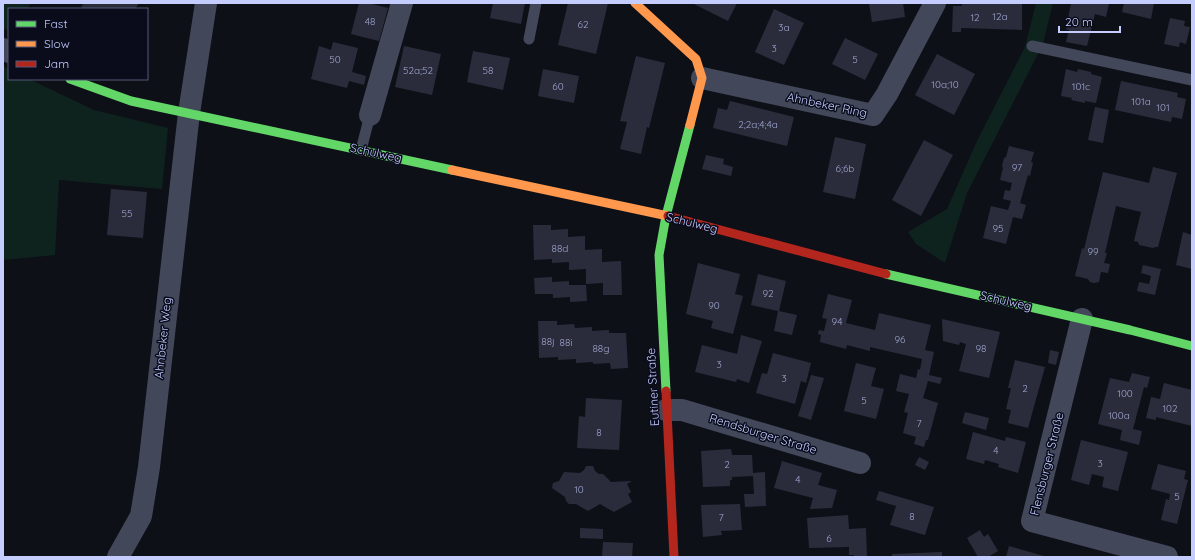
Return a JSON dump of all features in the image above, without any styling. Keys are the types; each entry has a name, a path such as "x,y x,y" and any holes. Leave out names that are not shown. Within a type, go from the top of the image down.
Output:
{"street":[{"path":"189,113 206,3"},
{"path":"370,115 402,3"},
{"path":"635,3 696,59 702,78 666,216"},
{"name":"Ahnbeker Ring","path":"702,78 873,115 887,94 936,3"},
{"name":"Schulweg","path":"73,80 131,101 666,216 892,274 1192,346"},
{"name":"Ahnbeker Weg","path":"118,557 141,516 148,474 189,113"},
{"name":"Eutiner Straße","path":"666,216 659,255 674,557"},
{"name":"Flensburger Straße","path":"1082,319 1032,521 1167,557"},
{"name":"Rendsburger Straße","path":"666,410 682,410 860,463"}],"lane":[{"path":"530,38 536,3"},
{"path":"1032,46 1192,80"},
{"path":"361,150 370,115"}],"green space":[{"path":"3,3 30,3 28,8 8,8 8,30 3,28"},
{"path":"1036,3 1053,3 1043,44 967,193 945,263 916,244 908,232 947,209 977,141 1025,47"},
{"path":"3,66 8,68 8,80 31,80 94,110 168,128 162,189 59,180 55,255 3,260"}],"building":[{"path":"84,3 139,3 136,8 81,7"},
{"path":"359,3 368,3 388,8 379,41 351,34"},
{"path":"493,3 525,3 521,24 490,18"},
{"path":"568,3 608,3 596,54 558,45"},
{"path":"692,3 737,3 728,21"},
{"path":"869,3 903,3 905,17 872,22"},
{"path":"962,3 1022,3 1022,30 961,28 961,32 952,32 953,6 962,6"},
{"path":"1071,3 1109,3 1106,17 1095,14 1087,46 1066,42 1069,30 1066,29"},
{"path":"1124,3 1154,3 1151,19 1122,12"},
{"path":"774,9 804,23 784,65 755,52"},
{"path":"1170,18 1185,21 1184,26 1190,27 1186,44 1180,42 1179,47 1164,44"},
{"path":"845,38 878,54 865,80 832,64"},
{"path":"333,42 358,48 352,72 366,76 364,85 349,81 347,88 311,79 319,46 331,50"},
{"path":"404,46 441,54 432,95 395,87"},
{"path":"473,51 510,58 503,90 467,82"},
{"path":"937,54 975,74 954,115 915,95"},
{"path":"636,56 665,63 641,154 620,149 627,122 620,121"},
{"path":"543,69 579,76 574,103 538,96"},
{"path":"1066,69 1077,72 1078,69 1091,72 1091,74 1102,77 1096,103 1085,101 1085,103 1061,96"},
{"path":"1121,81 1178,93 1177,97 1186,99 1182,119 1172,117 1171,122 1115,110"},
{"path":"730,101 794,117 787,146 713,128 718,108 727,110"},
{"path":"1095,107 1109,110 1103,143 1088,140"},
{"path":"835,137 866,144 855,199 823,192"},
{"path":"924,140 953,155 921,216 892,200"},
{"path":"1009,146 1034,152 1031,162 1033,163 1030,176 1028,175 1020,203 1026,205 1022,219 1013,217 1006,244 983,238 991,206 1008,210 1011,201 1003,199 1005,190 1010,191 1012,183 1000,180 1004,158 1006,157"},
{"path":"706,155 724,159 723,164 733,167 731,176 702,169"},
{"path":"1153,167 1177,173 1158,247 1153,248 1139,245 1138,242 1134,241 1141,212 1116,206 1105,253 1107,253 1104,263 1110,264 1108,273 1101,272 1099,282 1094,283 1090,282 1088,279 1075,276 1082,248 1084,249 1103,172 1149,183"},
{"path":"111,189 147,192 143,238 107,235"},
{"path":"533,225 551,225 551,230 568,229 568,237 585,236 585,250 602,249 602,262 621,261 622,295 603,295 603,283 586,284 586,269 569,270 569,262 552,263 552,259 534,260"},
{"path":"1183,232 1192,235 1192,269 1176,265"},
{"path":"698,263 740,274 735,294 743,296 733,334 711,328 713,321 686,314"},
{"path":"1143,265 1161,269 1155,295 1137,291 1139,282 1149,284 1151,276 1141,273"},
{"path":"758,274 786,281 779,311 797,315 792,335 774,331 778,311 751,305"},
{"path":"552,277 552,282 569,281 569,285 586,285 587,301 570,302 570,297 553,298 553,294 535,294 534,278"},
{"path":"828,294 852,300 846,323 875,330 879,313 931,325 925,350 934,352 929,375 942,378 940,384 928,381 923,398 938,403 928,440 926,440 924,447 914,444 916,437 903,433 908,413 904,412 909,394 896,391 900,374 916,378 918,369 920,370 922,359 870,347 870,351 847,345 846,349 820,342 821,335 818,334 819,330 824,331 827,319 822,318"},
{"path":"942,319 1000,332 989,378 959,371 966,344 960,342 959,345 943,341"},
{"path":"538,321 557,321 557,325 574,324 575,328 592,327 592,331 609,330 609,333 626,333 628,368 611,369 610,363 576,363 576,359 558,360 558,357 539,358"},
{"path":"741,335 762,341 749,383 737,379 736,382 695,372 702,345 737,354"},
{"path":"1050,350 1059,352 1056,365 1048,363"},
{"path":"773,353 811,363 806,383 801,381 795,404 756,393 762,373 767,374"},
{"path":"1015,360 1045,367 1028,428 1008,423 1011,410 1006,409 1011,388 1008,388"},
{"path":"856,363 876,368 871,386 884,389 876,419 844,411"},
{"path":"1132,373 1150,377 1147,388 1144,387 1133,429 1142,431 1139,445 1120,440 1122,430 1098,424 1110,378 1129,382"},
{"path":"811,375 824,378 811,420 798,416"},
{"path":"1164,383 1192,390 1192,426 1156,417 1156,420 1146,418 1151,397 1160,399"},
{"path":"586,398 622,400 619,450 577,448 579,416 585,417"},
{"path":"965,412 989,418 986,430 962,423"},
{"path":"973,432 1005,441 1006,437 1026,442 1018,473 998,467 999,464 985,460 984,464 966,459"},
{"path":"1081,440 1128,452 1118,491 1102,487 1104,477 1092,474 1089,485 1071,480"},
{"path":"731,449 732,455 752,455 753,473 765,472 766,506 745,507 744,494 754,494 753,476 732,477 732,480 730,480 730,486 703,487 701,451"},
{"path":"919,457 929,462 925,470 915,465"},
{"path":"782,461 822,473 818,485 837,490 832,508 810,509 813,498 774,488"},
{"path":"1158,464 1186,471 1184,479 1188,480 1177,524 1161,520 1166,499 1169,500 1170,494 1151,489"},
{"path":"586,466 593,466 595,471 599,474 603,474 611,482 632,481 627,484 631,492 628,494 632,502 614,512 600,504 588,511 576,504 569,504 565,497 552,488 553,483 559,481 564,472 580,473"},
{"path":"879,491 934,507 925,535 890,525 896,506 876,500"},
{"path":"740,504 742,530 721,531 722,535 703,537 701,505"},
{"path":"848,515 849,529 866,528 867,557 854,557 854,555 849,555 849,547 809,548 807,518"},
{"path":"580,528 603,529 603,539 580,538"},
{"path":"980,530 984,537 988,534 998,551 988,557 978,557 967,538"},
{"path":"603,542 633,543 632,557 602,557"},
{"path":"1009,546 1047,557 1006,557"},
{"path":"942,552 942,557 892,557 892,554"}],"traffic: fast":[{"path":"73,80 131,101 452,170"},
{"path":"666,391 659,255 666,216 690,125"},
{"path":"886,274 1130,330 1192,346"}],"traffic: slow":[{"path":"635,3 696,59 702,78 690,125"},
{"path":"452,170 668,216"}],"traffic: jam":[{"path":"668,216 886,274"},
{"path":"666,391 674,557"}]}
